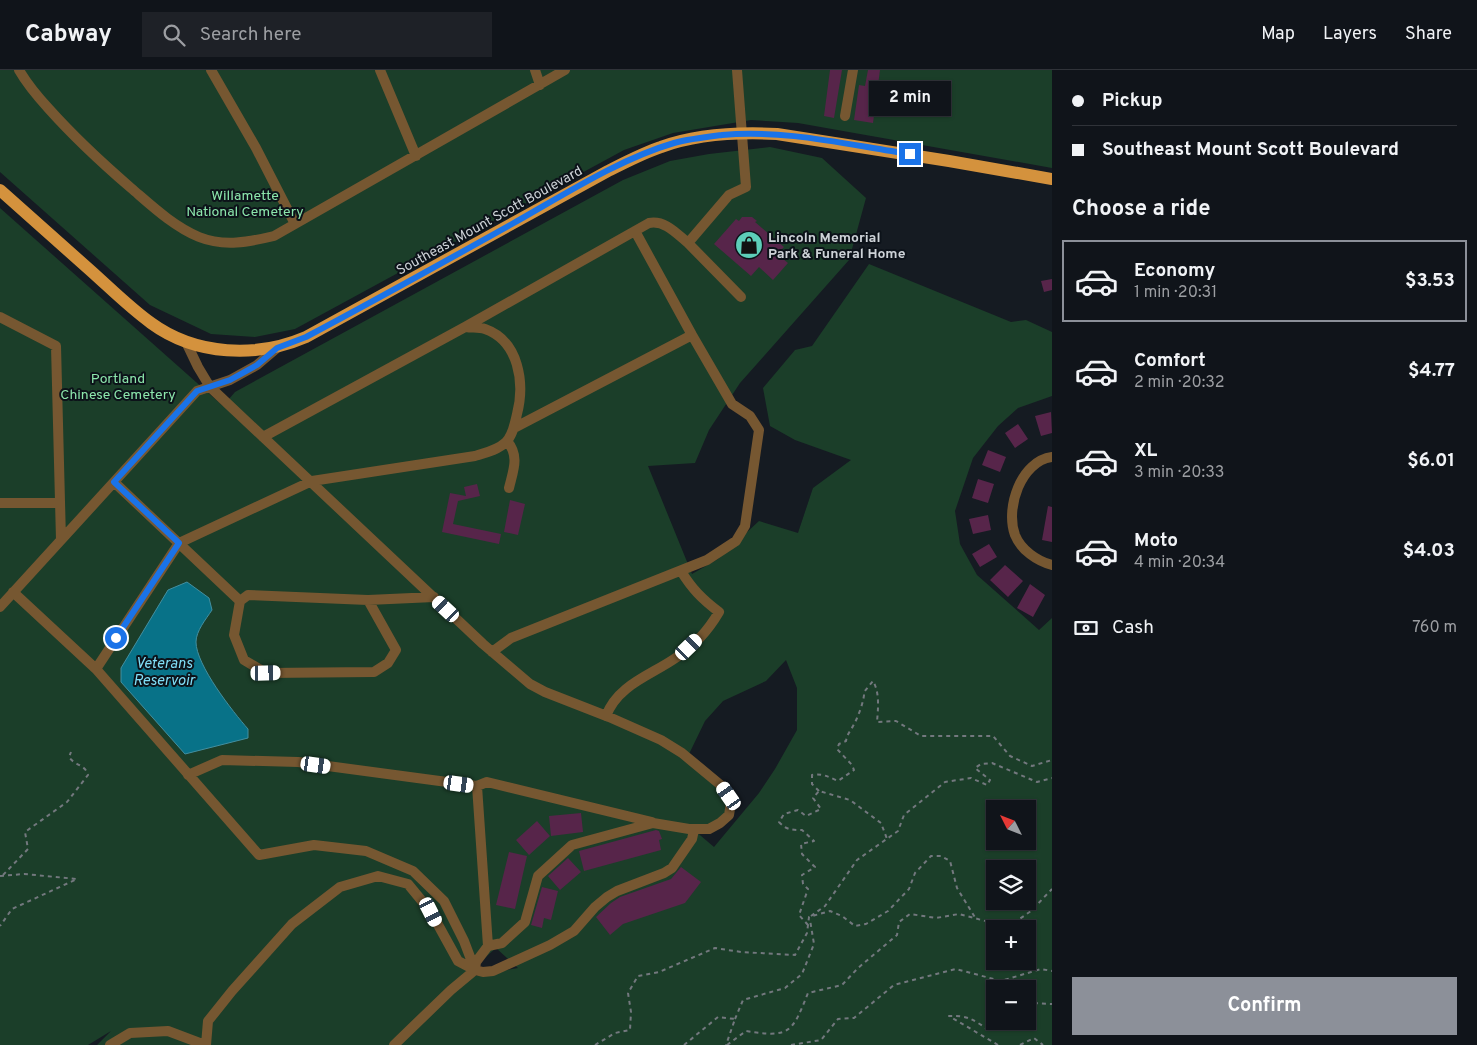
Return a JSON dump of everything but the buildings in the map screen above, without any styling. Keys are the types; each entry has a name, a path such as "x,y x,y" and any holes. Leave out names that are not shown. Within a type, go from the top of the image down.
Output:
{"main road":[{"name":"Southeast Mount Scott Boulevard","path":"0,190 144,317 162,330 186,342 231,351 277,348 306,337 584,184 632,159 676,142 743,134 777,134 1052,179"}],"street":[{"path":"19,70 35,93 88,150 161,214 181,228 200,237 233,243 274,236 565,70"},
{"path":"211,70 256,148 295,224"},
{"path":"380,70 416,156"},
{"path":"535,70 540,85"},
{"path":"688,243 729,195 746,187 737,70"},
{"path":"845,116 853,70"},
{"path":"264,437 465,327 649,223 655,222 670,228 688,243 741,297"},
{"path":"492,652 511,638 707,560 736,541 745,526 759,430 750,416 732,404 634,231"},
{"path":"0,317 56,346 60,540"},
{"path":"96,670 179,543 312,481 475,456 492,450 507,441 514,428 521,384 516,359 507,344 494,333 483,329 465,327"},
{"path":"514,428 692,335"},
{"path":"186,342 210,387 492,652 530,684 545,692 661,740 682,753 723,787 731,802 729,814 720,823 709,829 694,830 653,823 487,782 477,786 288,762 222,760 188,775"},
{"path":"0,607 197,391 230,380 257,365 277,348"},
{"path":"507,441 514,449 515,457 509,488"},
{"path":"1052,457 1038,461 1024,476 1019,485 1014,504 1013,526 1015,536 1023,547 1042,563 1052,565"},
{"path":"114,482 240,601"},
{"path":"0,503 59,503"},
{"path":"606,716 609,707 619,694 636,681 678,657 711,626 719,612 700,598 681,570"},
{"path":"14,592 96,670 259,855 323,846 366,851 413,871 444,901 464,941 475,970"},
{"path":"368,600 396,650 388,663 374,672 266,673 244,660 234,635 240,601 248,595 368,600 434,597"},
{"path":"477,786 488,946"},
{"path":"394,1045 451,990 475,970 476,962 488,946 502,942 525,922 538,876 572,845 653,823"},
{"path":"110,1045 130,1033 168,1031 206,1045 208,1021 232,991 292,924 340,887 378,876 408,884 431,912 458,962 482,972 493,971 550,945 574,931 595,906 617,891 664,873 672,868 692,839 694,830"}],"path":[{"path":"887,839 881,823 850,800 819,791 812,784 812,775 824,775 838,780 854,770 852,764 837,749 839,744 846,741 865,697 864,692 874,681 878,703 877,722 896,721 921,736 993,736 1010,756 1032,766 1052,760"},
{"path":"1,876 28,849 25,832 67,802 88,775 86,769 81,764 72,761 69,757 70,752"},
{"path":"595,1045 615,1033 630,1030 628,993 638,976 659,972 715,948 741,952 795,955 807,933 809,917 824,906 857,860 898,831 904,814 945,782 971,778 987,785 990,780 975,768 981,764 992,763 1037,782 1052,778"},
{"path":"808,926 799,915 808,889 803,884 802,875 815,867 802,854 801,844 814,841 802,830 789,830 779,822 784,814 790,812 798,810 806,816 821,809 813,798 819,791"},
{"path":"809,917 830,911 842,916 855,926 866,924 888,911 908,889 915,873 923,863 931,856 941,856 950,861 957,888 976,919"},
{"path":"0,926 12,909 77,879 24,874 1,876"},
{"path":"726,1045 746,1031 781,1034 791,1028 798,1019 808,993 842,985 858,968 897,935 899,922 910,914 936,918 959,914 1008,927 1031,911 1052,889"},
{"path":"726,1045 743,1000 785,988 802,974 814,944 809,917"},
{"path":"791,1045 822,1040 838,1019 854,1018 894,985 956,969 1001,981 1041,969 1052,971"},
{"path":"1036,1003 1052,1004"},
{"path":"986,1028 963,1016 949,1016 998,1045"},
{"path":"684,1045 718,1017 735,1018"},
{"path":"1020,1045 1034,1038 1043,1045"}],"green space":[{"name":"Willamette National Cemetery","path":"0,70 1052,70 1052,168 798,123 751,120 673,133 624,150 295,329 255,337 211,334 150,305 0,172"},
{"name":"Portland Chinese Cemetery","path":"770,147 822,158 866,198 849,260 740,383 709,430 695,463 648,466 692,574 718,559 759,521 798,533 813,488 851,460 795,440 770,426 763,388 795,350 812,346 869,264 1011,322 1026,320 1052,332 1052,396 1018,408 998,426 973,458 955,511 960,544 977,575 1039,630 1052,618 1052,1045 97,1045 111,1031 88,1045 0,1045 0,208 223,406 235,392 623,180 670,161 709,154","holes":["786,660 797,688 797,730 759,793 714,847 694,830 715,830 731,814 728,786 689,754 705,721 723,701 766,681","496,948 518,968 474,976 471,970"]}],"water":[{"name":"Veterans Reservoir","path":"187,582 209,598 212,610 196,638 202,663 216,688 248,729 248,738 185,754 121,682 121,668 168,590"}],"place":[{"name":"Lincoln Memorial Park & Funeral Home","path":"749,245"}],"route":[{"path":"116,638 179,543 114,482 197,391 230,380 257,365 277,348 306,337 351,313 584,184 632,159 676,142 722,135 762,133 910,154"}]}
